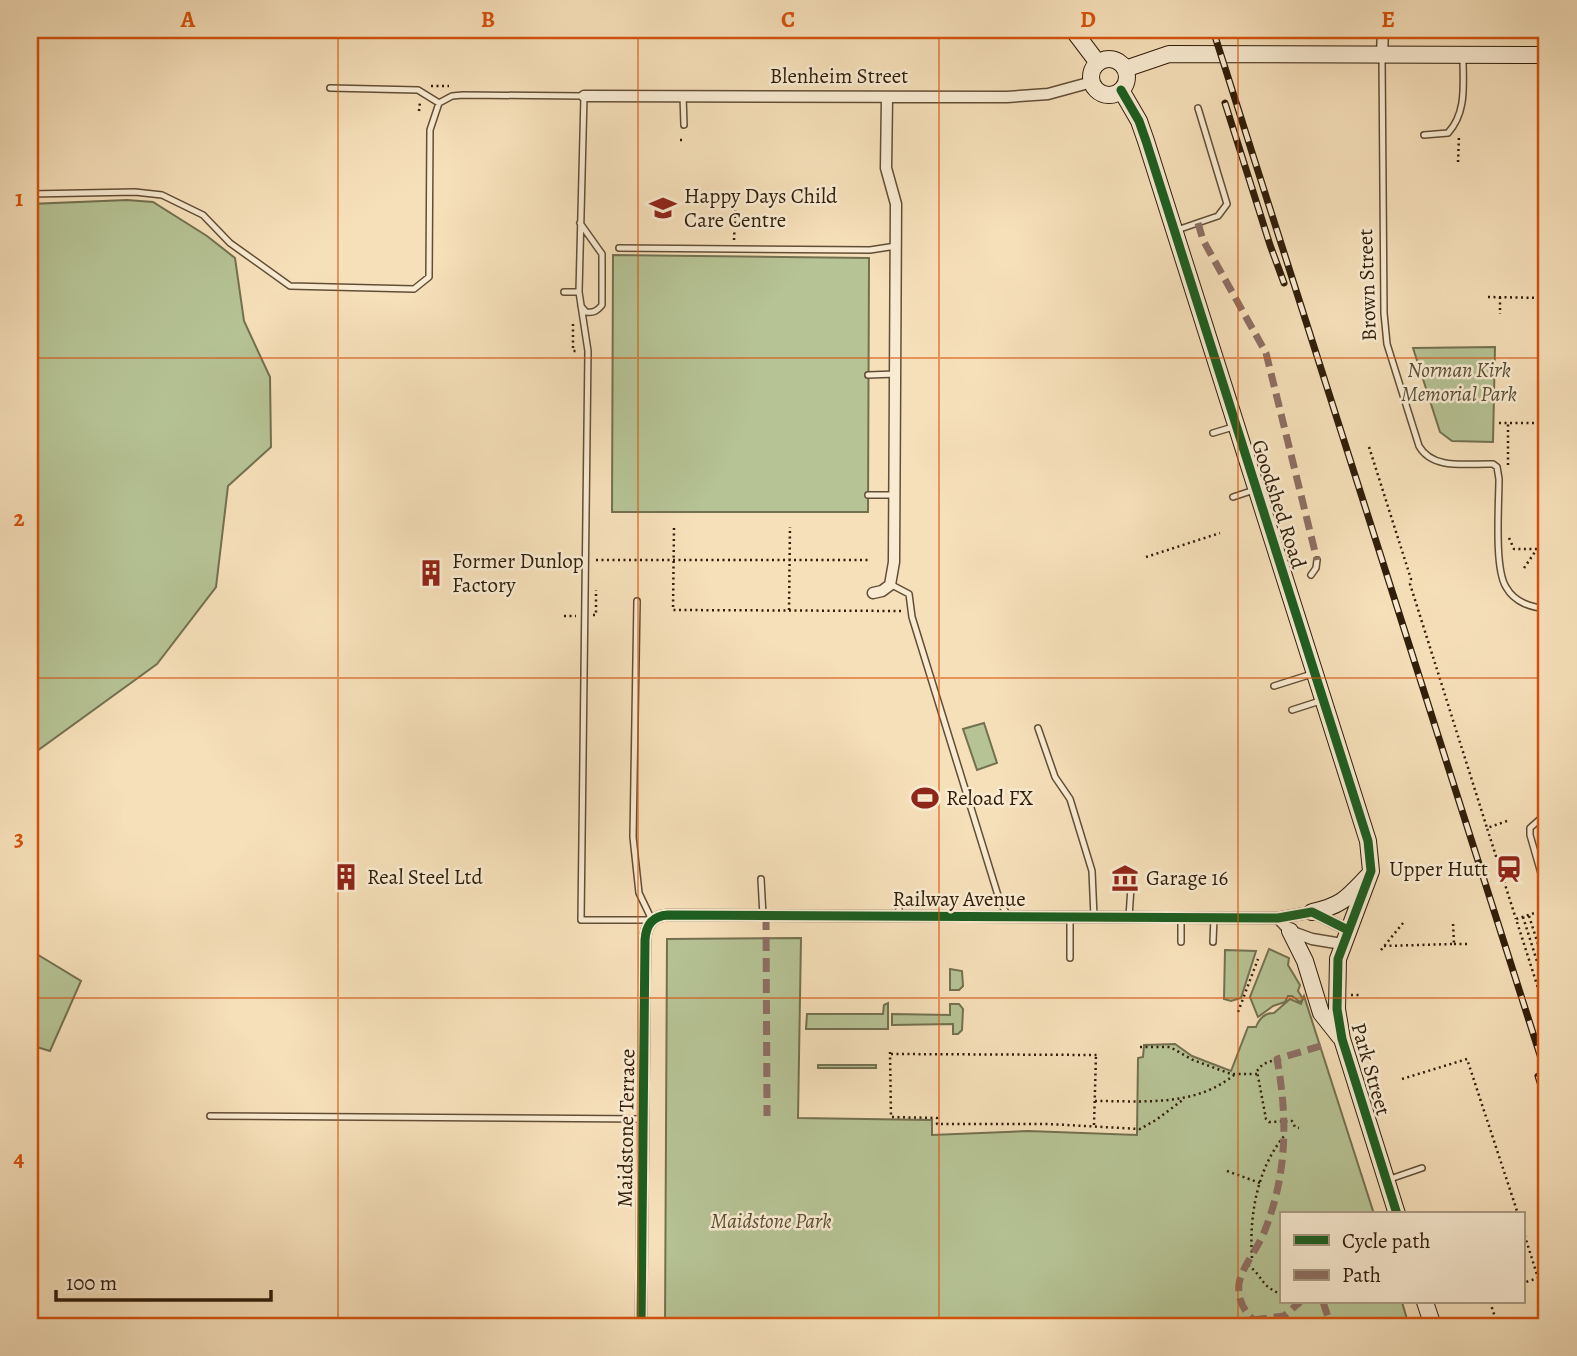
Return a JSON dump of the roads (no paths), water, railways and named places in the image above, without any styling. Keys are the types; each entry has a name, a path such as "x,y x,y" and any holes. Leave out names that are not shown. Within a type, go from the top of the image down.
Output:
{"street":[{"path":"1073,30 1098,63"},
{"name":"Brown Street","path":"1382,55 1383,30"},
{"path":"1125,69 1170,54 1547,55"},
{"path":"1113,59 1125,69 1127,80 1116,94 1105,94 1095,88 1092,72 1098,63 1113,59"},
{"name":"Blenheim Street","path":"584,96 996,97 1048,94 1092,82"},
{"name":"Goodshed Road","path":"1121,90 1142,131 1368,841 1371,871 1345,937"},
{"path":"873,593 882,592 890,584 894,562 896,204 886,168 887,98"},
{"path":"1312,912 1346,900 1371,871"},
{"path":"1312,912 1345,937"},
{"name":"Railway Avenue","path":"649,925 659,916 668,915 1278,918 1312,912"},
{"path":"1278,918 1290,931 1305,961 1321,1013 1342,1039"},
{"name":"Maidstone Terrace","path":"641,1326 643,1119 649,925"},
{"path":"1290,931 1312,939 1345,937"},
{"name":"Park Street","path":"1345,937 1338,959 1336,995 1342,1039 1396,1212"},
{"path":"1426,1304 1433,1326"}],"lane":[{"name":"Brown Street","path":"1382,55 1384,313 1387,344 1424,456 1444,463 1493,464 1497,467 1499,553 1505,587 1516,599 1529,607 1547,609"},
{"path":"1424,135 1448,132 1457,123 1463,106 1463,55"},
{"path":"330,88 418,90 439,103"},
{"path":"30,194 135,192 162,195 203,215 230,243 290,286 414,289 429,277 429,130 439,103 463,94 584,96 579,303 588,351 581,920 649,925 639,893 633,837 636,601"},
{"path":"683,96 684,125"},
{"path":"1174,231 1218,216 1227,204 1198,108"},
{"path":"579,303 586,312 592,313 598,311 602,305 602,254 580,223"},
{"path":"619,248 870,250 896,246"},
{"path":"564,292 579,292"},
{"path":"869,375 895,374"},
{"path":"1213,433 1236,426"},
{"path":"1233,496 1256,489"},
{"path":"868,495 894,495"},
{"path":"1311,575 1317,560"},
{"path":"890,584 909,594 912,617 1000,902 1008,916"},
{"path":"1274,686 1315,673"},
{"path":"1292,710 1323,700"},
{"path":"1038,728 1055,777 1070,799 1082,836 1092,871 1094,917"},
{"path":"1547,817 1534,823 1530,828 1530,835 1547,894"},
{"path":"761,879 763,916"},
{"path":"1129,917 1130,887"},
{"path":"899,899 899,916"},
{"path":"1070,916 1070,958"},
{"path":"1181,917 1181,942"},
{"path":"1213,942 1214,917"},
{"path":"210,1116 643,1119"},
{"path":"1387,1180 1422,1168"}],"railway":[{"path":"1213,30 1547,1077"},
{"path":"1225,103 1284,283"},
{"path":"1538,1076 1547,1105"}],"place":[{"name":"Happy Days Child Care Centre","path":"663,208"},
{"name":"Former Dunlop Factory","path":"431,573"},
{"name":"Reload FX","path":"925,798"},
{"name":"Upper Hutt","path":"1509,869"},
{"name":"Real Steel Ltd","path":"346,877"},
{"name":"Garage 16","path":"1125,878"}],"park label":[{"name":"Norman Kirk Memorial Park","path":"1459,382"},
{"name":"Maidstone Park","path":"771,1221"}]}
